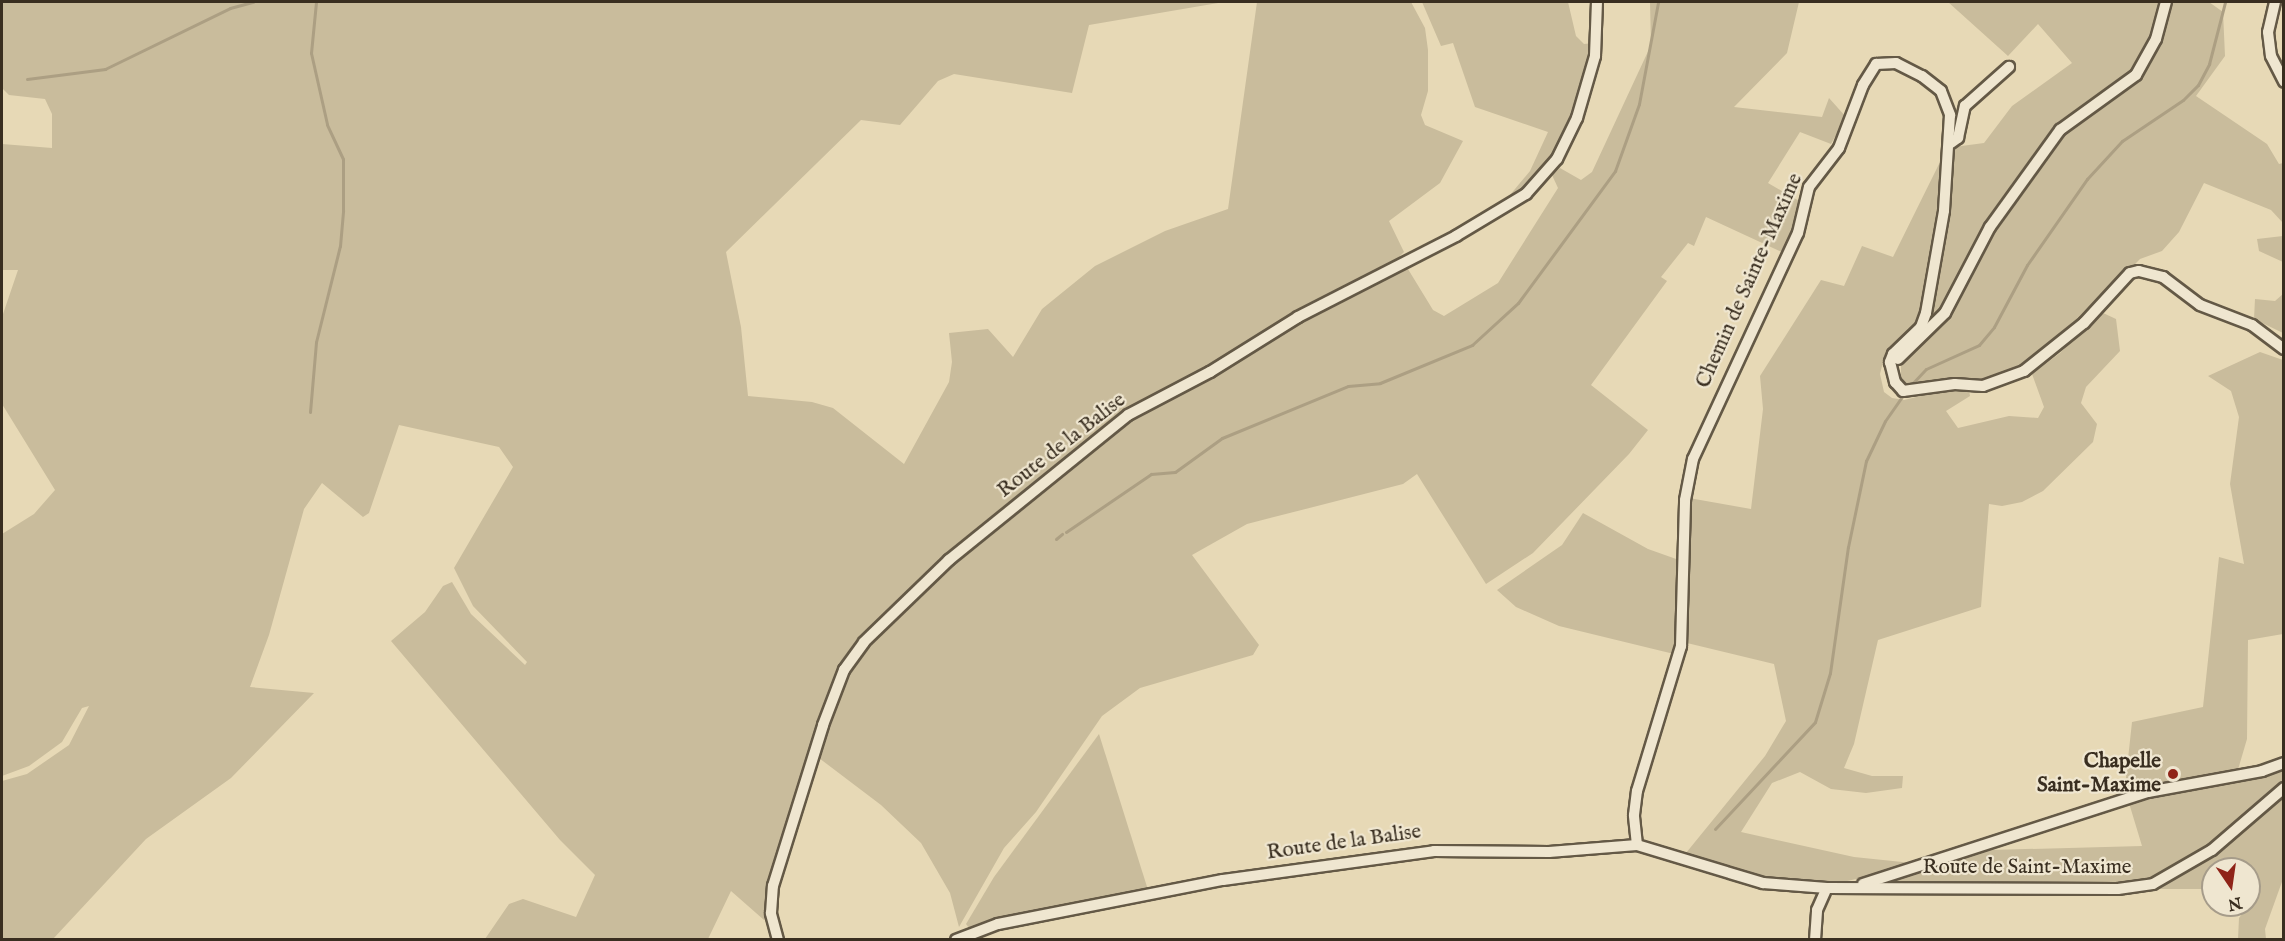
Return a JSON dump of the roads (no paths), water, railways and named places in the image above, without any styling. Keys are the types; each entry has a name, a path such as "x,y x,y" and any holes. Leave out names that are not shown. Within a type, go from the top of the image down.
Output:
{"street":[{"name":"Route de la Balise","path":"778,939 771,913 776,875 827,714 844,670 864,642 949,560 1128,415 1210,372 1298,317 1456,236 1526,194 1557,159 1577,118 1595,56 1597,2"},
{"path":"2166,2 2144,64 2136,75 2060,130 1990,227 1945,313 1893,367 1895,382 1907,392 1955,384 1983,386 2024,371 2063,342 2134,271 2147,271 2163,277 2200,306 2283,339"},
{"path":"2275,2 2268,32 2271,56 2283,82"},
{"name":"Chemin de Sainte-Maxime","path":"1637,845 1634,815 1637,791 1681,646 1688,479 1712,412 1798,233 1809,187 1839,148 1870,71 1885,61 1922,76 1941,91 1950,114 1951,143 1944,211 1926,314 1921,327 1893,354 1893,367"},
{"path":"1951,143 1958,138 1965,106 2009,68"},
{"path":"2267,334 2283,349"},
{"path":"1851,888 2148,792 2262,771 2283,763"},
{"name":"Route de Saint-Maxime","path":"1637,845 1763,883 1827,888 2137,888 2190,865 2268,806 2283,788"},
{"name":"Route de la Balise","path":"956,939 1021,919 1324,863 1434,851 1549,852 1637,845"},
{"path":"1815,939 1817,910 1827,888"}],"waterway":[{"path":"27,79 105,69 230,8 253,2"},
{"path":"310,412 316,342 340,246 343,210 343,159 327,124 311,53 316,2"},
{"path":"1066,532 1151,474 1175,472 1222,438 1348,386 1380,383 1472,345 1518,303 1615,171 1639,104 1658,2"},
{"path":"1910,386 1926,369 1979,345 1994,327 2027,265 2087,179 2122,141 2183,100 2198,85 2209,64 2225,2"},
{"path":"1715,829 1815,722 1830,673 1848,547 1866,461 1885,421 1904,394"},
{"path":"1056,539 1062,534"}],"place":[{"name":"Chapelle Saint-Maxime","path":"2173,774"}]}
